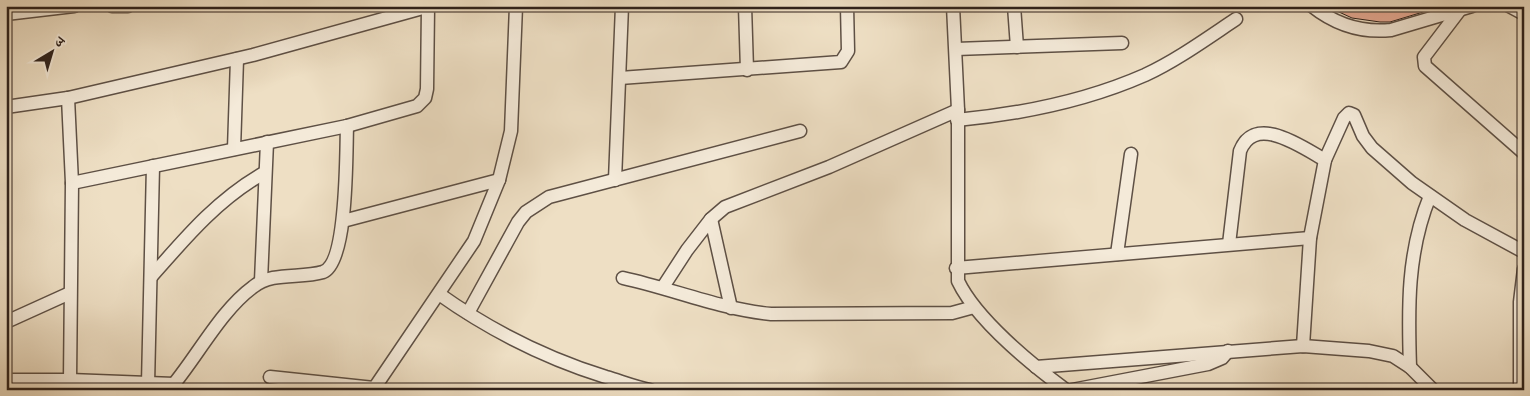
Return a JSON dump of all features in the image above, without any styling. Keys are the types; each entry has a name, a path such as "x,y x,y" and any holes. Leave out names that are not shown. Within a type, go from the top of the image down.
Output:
{"street":[{"path":"6,14 74,6"},
{"path":"112,6 128,6"},
{"path":"6,107 68,98 237,59 429,6 425,98 417,106 347,126 72,183"},
{"path":"270,378 323,387 374,389 439,294 474,241 499,180 511,130 516,6"},
{"path":"615,180 622,6"},
{"path":"745,6 747,70"},
{"path":"620,78 841,62 848,51 847,6"},
{"path":"953,6 958,115 956,268 958,281 974,307 1036,367 1066,390"},
{"path":"1014,6 1017,47"},
{"path":"1312,6 1330,18 1367,32 1391,30 1472,6"},
{"path":"1509,6 1524,14"},
{"path":"1459,10 1424,57 1425,66 1458,98 1524,152"},
{"path":"663,287 687,250 711,219 726,207 958,115 999,116 1045,107 1106,89 1145,74 1180,56 1236,19"},
{"path":"956,49 1122,43"},
{"path":"234,149 237,59"},
{"path":"68,98 72,183 70,380"},
{"path":"1303,346 1310,238 1325,160 1344,118 1352,113 1372,148 1430,196 1489,234 1524,252"},
{"path":"6,380 70,380 171,387 236,302 261,282 327,270 337,254 343,221 347,126"},
{"path":"468,313 504,245 526,212 548,197 800,131"},
{"path":"1229,244 1240,151 1244,140 1252,135 1263,134 1284,137 1325,160"},
{"path":"261,282 264,173 267,142"},
{"path":"1117,254 1131,154"},
{"path":"148,384 152,277 153,166"},
{"path":"152,277 204,217 241,186 264,173"},
{"path":"343,221 499,180"},
{"path":"1410,367 1411,287 1414,248 1421,217 1430,196"},
{"path":"711,219 732,308"},
{"path":"956,268 1310,238"},
{"path":"1520,390 1524,269"},
{"path":"623,278 663,287 732,308 771,314 952,313 974,307"},
{"path":"6,322 70,293"},
{"path":"439,294 499,333 544,355 650,390"},
{"path":"1036,367 1303,346 1377,352 1392,356 1410,367 1433,390"},
{"path":"1072,390 1208,364 1222,358 1228,351"}],"building":[{"path":"1326,6 1443,6 1390,22 1380,22 1352,18"}]}
